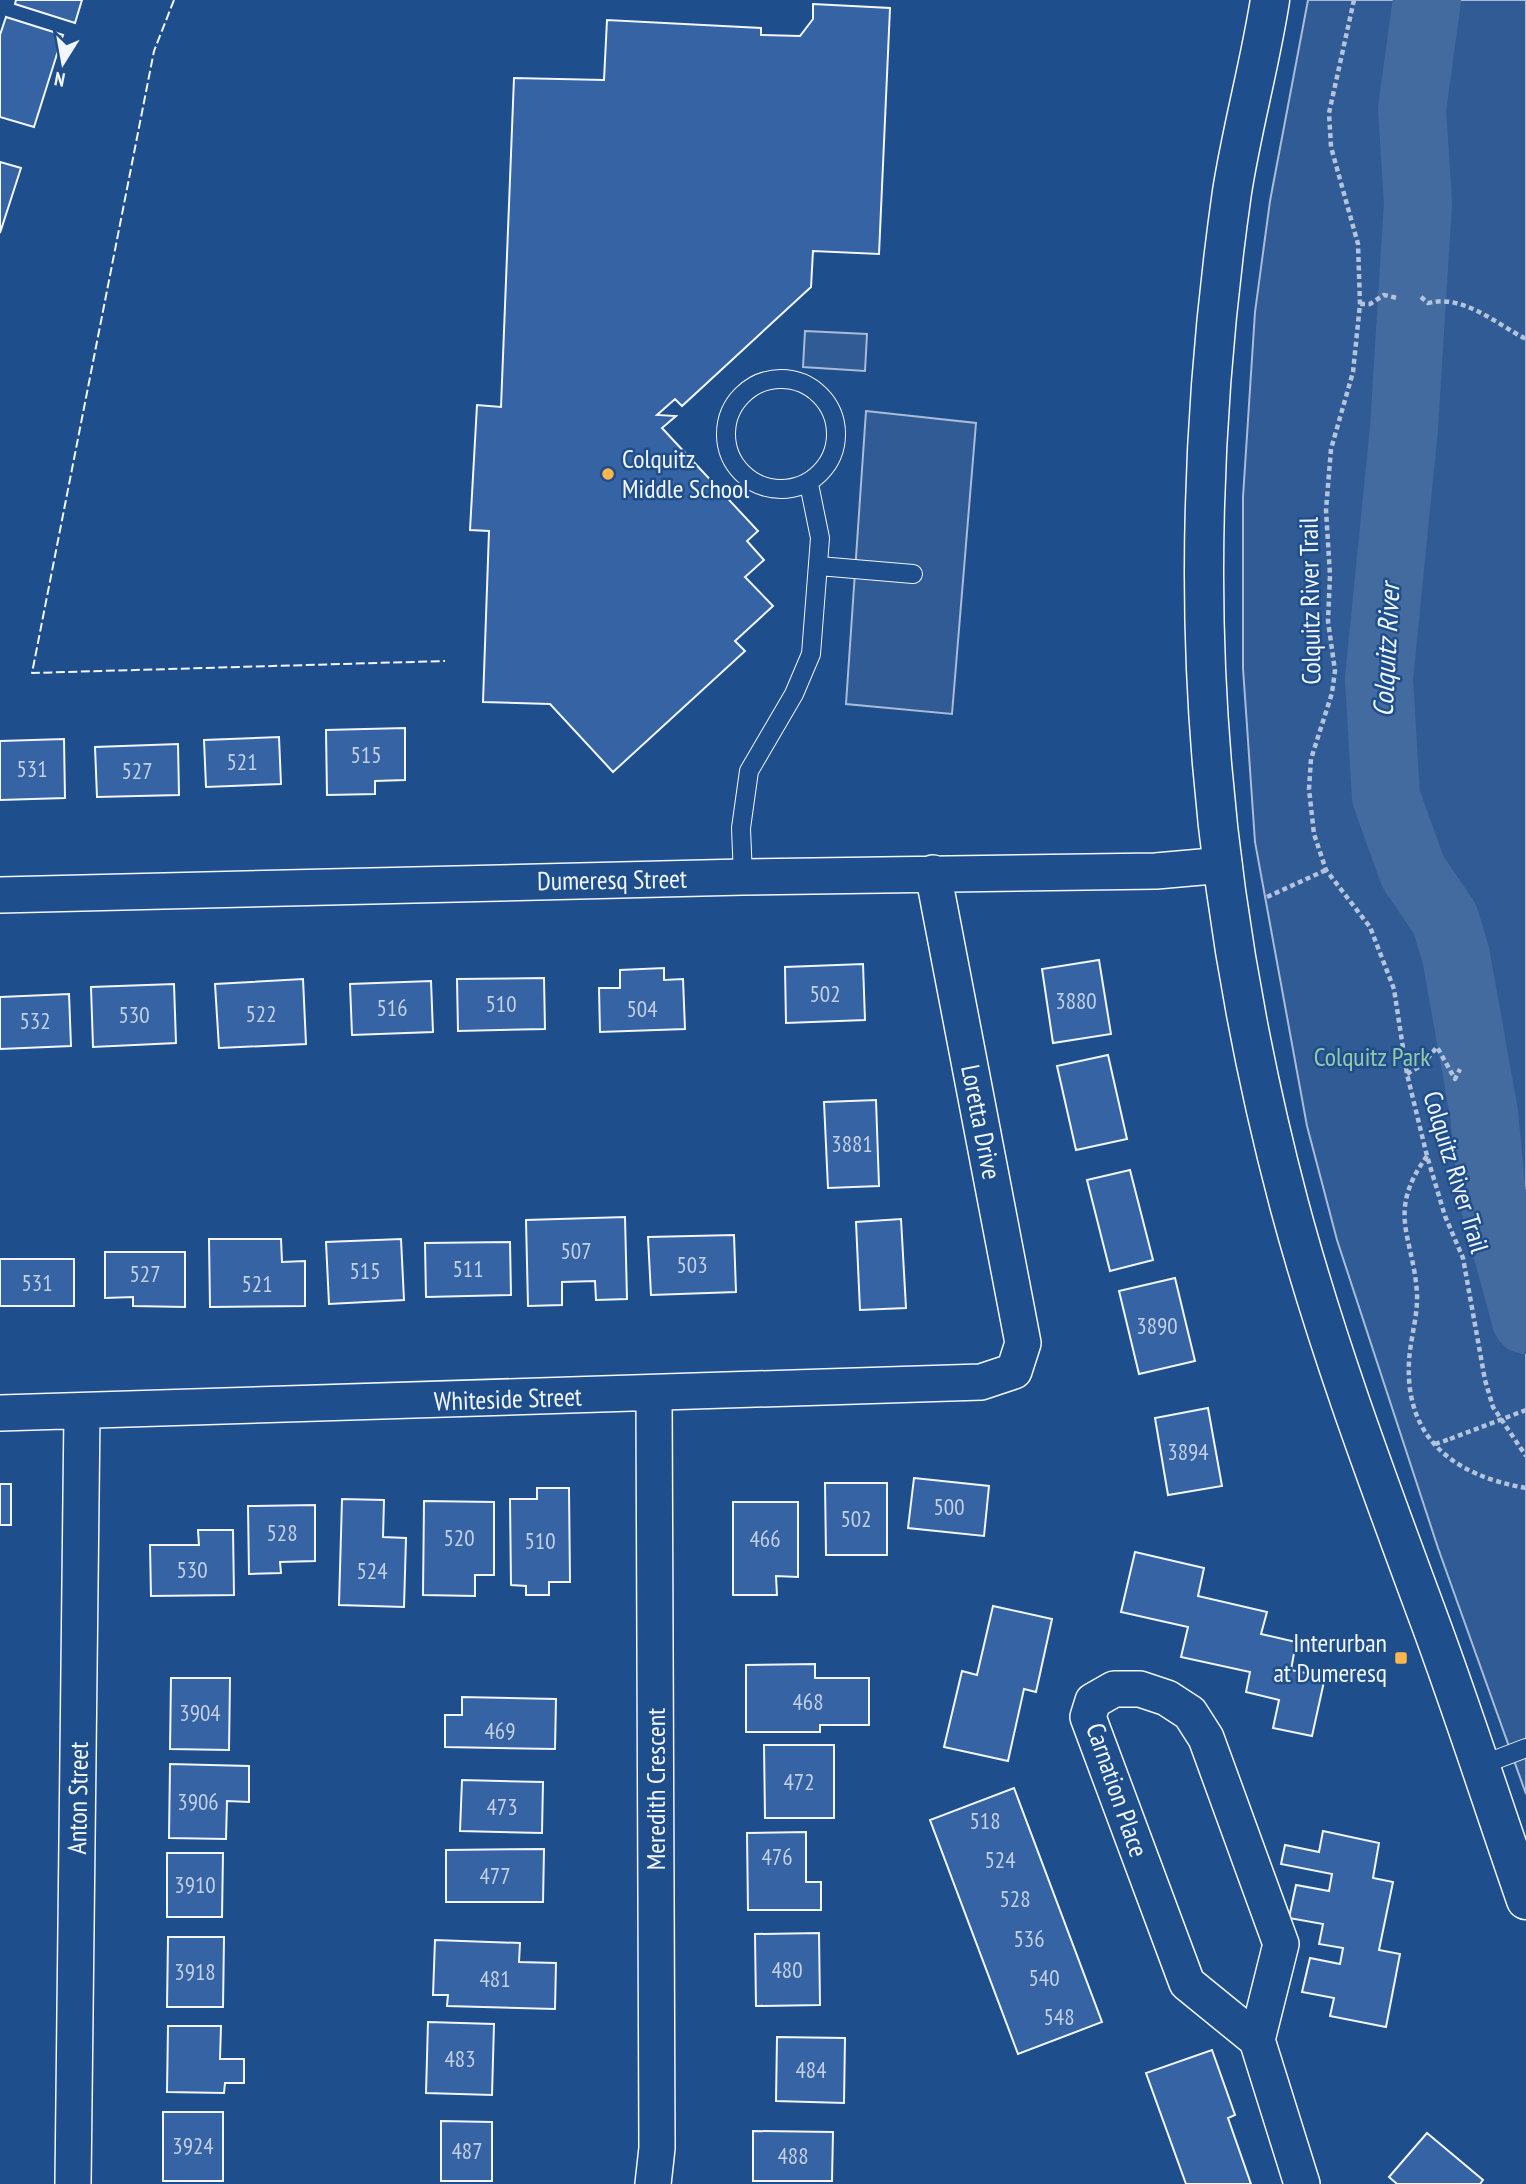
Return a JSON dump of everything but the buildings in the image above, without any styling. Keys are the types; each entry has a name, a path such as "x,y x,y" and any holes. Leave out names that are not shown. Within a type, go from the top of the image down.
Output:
{"main road":[{"path":"1270,0 1233,186 1214,328 1204,575 1212,751 1224,865 1243,997 1290,1207 1382,1498 1430,1624 1526,1900"},
{"path":"1258,71 1280,0"}],"street":[{"name":"Dumeresq Street","path":"0,895 933,873 1156,871 1224,865"},
{"name":"Loretta Drive","path":"933,873 1023,1343 1014,1371"},
{"name":"Whiteside Street","path":"0,1413 981,1382 1014,1371"},
{"name":"Meredith Crescent","path":"653,2184 657,2148 654,1394"},
{"name":"Anton Street","path":"73,2184 82,1412"},
{"name":"Carnation Place","path":"1114,1689 1140,1689 1167,1698 1190,1713 1206,1738 1281,1944 1258,2040 1187,1983 1088,1717 1093,1701 1114,1689"},
{"path":"1258,2040 1302,2184"}],"lane":[{"path":"782,378 801,383 810,386 830,407 838,435 830,464 808,484 780,491 752,483 731,462 724,433 733,405 754,385 782,378"},
{"path":"743,877 741,828 749,771 794,694 811,654 820,538 808,484"},
{"path":"819,566 913,574"},
{"path":"1479,1766 1526,1748"}],"path":[{"name":"Colquitz River Trail","path":"1354,0 1329,113 1331,147 1358,244 1360,304 1353,372 1331,449 1326,510 1330,575 1328,621 1335,671 1332,694 1311,759 1314,834 1326,870 1370,927 1394,989 1407,1074 1445,1216 1463,1258 1485,1380 1493,1407 1526,1457"},
{"path":"1360,304 1370,304 1384,295 1397,298"},
{"path":"1420,297 1428,303 1450,303 1487,314 1526,338"},
{"path":"1268,897 1326,870"},
{"path":"1407,1074 1422,1065 1437,1047 1455,1079 1460,1069"},
{"path":"1427,1156 1409,1185 1402,1225 1416,1281 1417,1304 1408,1361 1413,1408 1435,1444 1447,1457 1481,1478 1526,1488"},
{"path":"1435,1444 1526,1410"}],"shaded area":[{"path":"1308,0 1526,0 1526,1794 1438,1548 1337,1240 1307,1126 1255,842 1243,668 1243,497 1255,312 1270,201"},
{"path":"805,331 867,334 865,371 803,367"},
{"path":"866,411 976,423 952,714 846,704"}],"waterway":[{"name":"Colquitz River","path":"1427,0 1412,109 1418,203 1404,428 1379,679 1386,797 1413,872 1445,919 1456,956 1484,1113 1492,1195 1526,1320"}],"fence":[{"path":"174,0 154,51 32,673 445,661"}],"place":[{"name":"Colquitz Middle School","path":"608,474"},
{"name":"Interurban at Dumeresq","path":"1401,1658"}],"park label":[{"name":"Colquitz Park","path":"1372,1057"}]}
